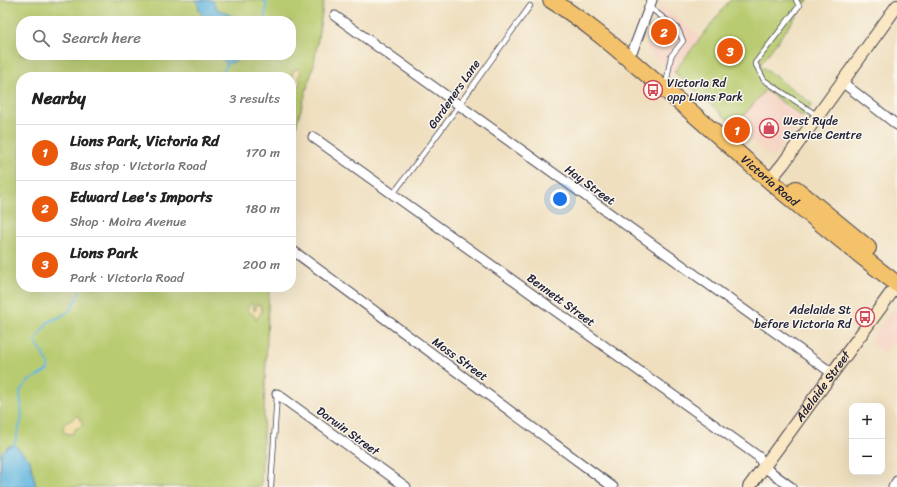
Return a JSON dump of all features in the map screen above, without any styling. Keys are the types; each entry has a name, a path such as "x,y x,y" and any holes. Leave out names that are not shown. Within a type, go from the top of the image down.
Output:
{"highway":[{"name":"Victoria Road","path":"551,0 572,12 701,120 772,177 897,271"},
{"name":"Victoria Road","path":"570,0 600,21 667,79 834,235 897,285"}],"street":[{"path":"633,50 651,3"},
{"path":"772,177 897,6"},
{"name":"Hay Street","path":"335,16 832,373"},
{"path":"842,82 897,126"},
{"name":"Bennett Street","path":"313,137 759,457 764,467 792,487"},
{"name":"Moss Street","path":"296,253 613,487"},
{"name":"Adelaide Street","path":"749,487 897,285"},
{"name":"Darwin Street","path":"277,394 406,487"},
{"path":"893,487 897,481"}],"lane":[{"path":"796,0 799,6 755,63 764,80 818,116"},
{"path":"651,3 678,29 683,41 671,56 667,79"},
{"name":"Gardeners Lane","path":"393,194 530,6"},
{"path":"271,487 277,394"}],"shaded area":[{"path":"661,5 701,37 674,72 647,51 646,46"},
{"path":"765,90 803,117 774,156 770,156 735,126"},
{"path":"897,304 897,335 884,353 869,343"}],"green space":[{"path":"0,0 324,0 314,64 296,127 296,72 16,72 16,292 269,292 261,487 0,487"},
{"path":"730,0 808,0 760,65 812,104 803,117 765,90 735,126 674,72"}],"sand":[{"path":"295,69 298,69 301,72 298,77 300,84 296,87 296,72 293,72"},
{"path":"251,303 254,311 256,310 256,304 261,306 262,311 257,319 247,309"},
{"path":"76,416 79,417 82,422 82,426 76,428 72,434 65,433 63,427 67,422"}],"water":[{"path":"194,0 212,0 217,9 233,16 203,16 199,10 198,3"},
{"path":"223,60 237,60 231,63 226,63"},
{"path":"15,445 30,460 36,487 12,487 0,484 1,453 8,446"}],"waterway":[{"path":"263,0 267,4 265,16"},
{"path":"223,72 228,62"},
{"path":"14,446 22,418 20,391 27,382 48,370 48,363 35,340 48,322 62,316 70,310 79,292"}],"place":[{"name":"Edward Lee's Imports","path":"664,32"},
{"name":"Lions Park","path":"730,51"},
{"name":"Victoria Rd opp Lions Park","path":"653,90"},
{"name":"West Ryde Service Centre","path":"769,128"},
{"name":"Lions Park, Victoria Rd","path":"737,130"},
{"name":"Adelaide St before Victoria Rd","path":"865,317"}]}
